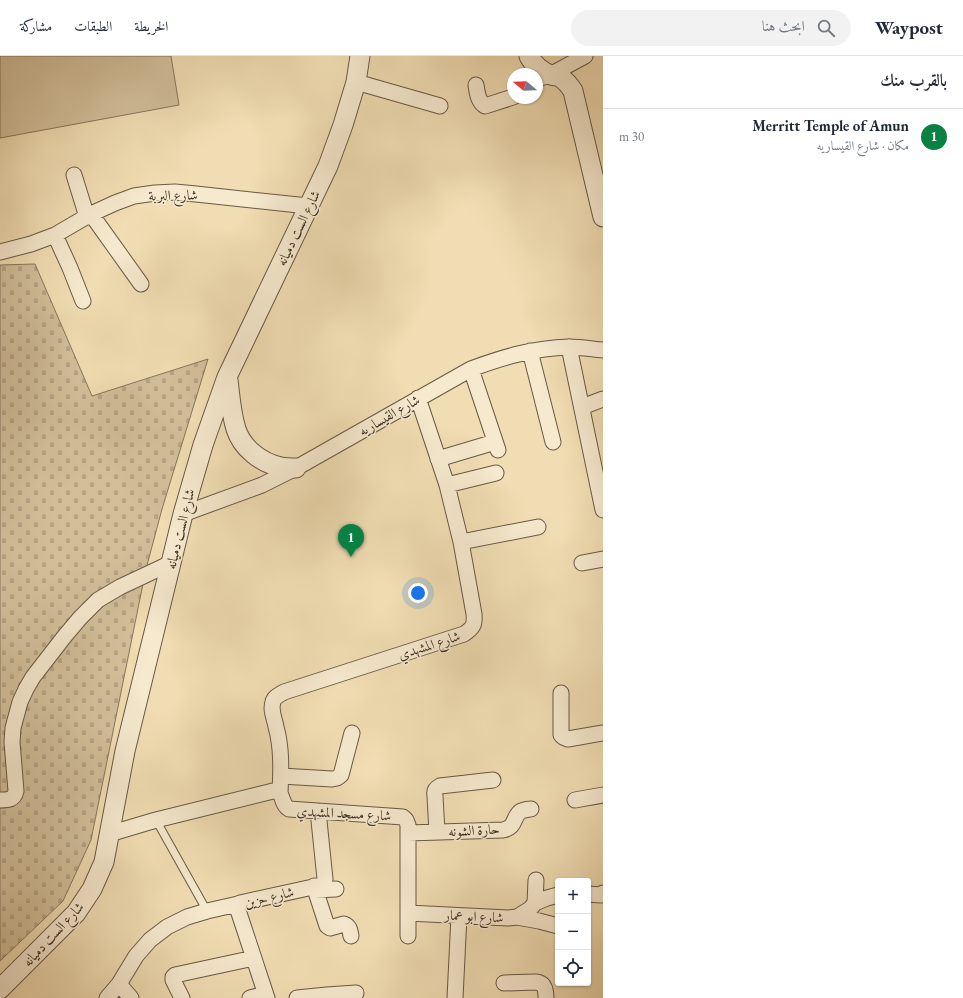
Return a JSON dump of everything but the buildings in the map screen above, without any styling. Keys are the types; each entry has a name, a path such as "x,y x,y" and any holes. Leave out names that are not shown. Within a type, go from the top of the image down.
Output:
{"street":[{"name":"شارع الست دميانه","path":"0,989 76,913 92,889 104,862 125,751 183,514 203,445 227,377 328,166 343,125 356,82 360,56"},
{"path":"529,56 538,68"},
{"path":"543,77 585,56"},
{"path":"543,77 560,77 568,83 573,91 603,217"},
{"path":"356,82 440,106"},
{"path":"476,85 482,105 485,106 507,99"},
{"path":"74,175 89,215 141,284"},
{"name":"شارع البربة","path":"0,252 31,244 55,235 89,215 134,196 175,192 308,206"},
{"path":"55,235 83,301"},
{"path":"569,347 582,407 596,444 603,510"},
{"name":"شارع القيساريه","path":"183,514 262,485 296,468 471,369 500,358 530,351 569,347 603,350"},
{"path":"530,351 553,442"},
{"path":"438,459 497,446 471,369"},
{"path":"227,377 234,423 236,430 244,444 254,455 267,463 281,467 296,468"},
{"name":"شارع المشهدي","path":"280,793 281,776 278,732 272,711 272,703 276,696 284,692 464,634 471,629 475,622 461,542 447,485 418,398"},
{"path":"582,407 603,399"},
{"path":"447,485 496,473"},
{"path":"461,542 538,527"},
{"path":"582,563 603,560"},
{"path":"0,800 11,799 15,796 16,791 12,742 13,728 20,702 33,677 68,632 98,600 120,587 171,563"},
{"path":"561,693 561,735 563,737 568,739 603,733"},
{"path":"281,776 337,778 341,775 352,734"},
{"path":"437,832 434,792 436,788 440,786 493,780"},
{"name":"شارع مسجد المشهدي","path":"109,834 156,820 273,791 277,791 282,795 285,807 289,809 403,817 408,825 408,936"},
{"path":"575,800 603,795"},
{"name":"حارة الشونه","path":"408,833 503,830 508,829 513,825 517,814 531,809"},
{"name":"شارع حزين","path":"266,996 238,909 238,904 314,888 324,882 325,879 318,811"},
{"path":"535,903 536,880"},
{"path":"336,889 314,888 327,926 330,928 344,924 349,928 351,936"},
{"path":"591,894 601,895 603,893"},
{"name":"شارع ابو عمار","path":"408,913 508,918 517,916 530,909 535,903 555,895"},
{"path":"107,998 119,984 136,956 150,940 167,927 187,917 238,904"},
{"path":"455,998 459,916"},
{"path":"517,916 539,920 555,925"},
{"path":"182,998 173,980 175,975 254,958"},
{"path":"504,983 540,982 546,989 546,998"},
{"path":"119,984 131,998"},
{"path":"297,998 356,993"},
{"path":"250,998 266,996"}],"lane":[{"path":"156,820 207,911"}],"green space":[{"path":"0,56 171,56 179,105 0,138"},
{"path":"35,264 92,396 208,359 162,509 146,569 91,840 63,901 0,961 0,265"}],"place":[{"name":"Merritt Temple of Amun","path":"351,557"}]}
